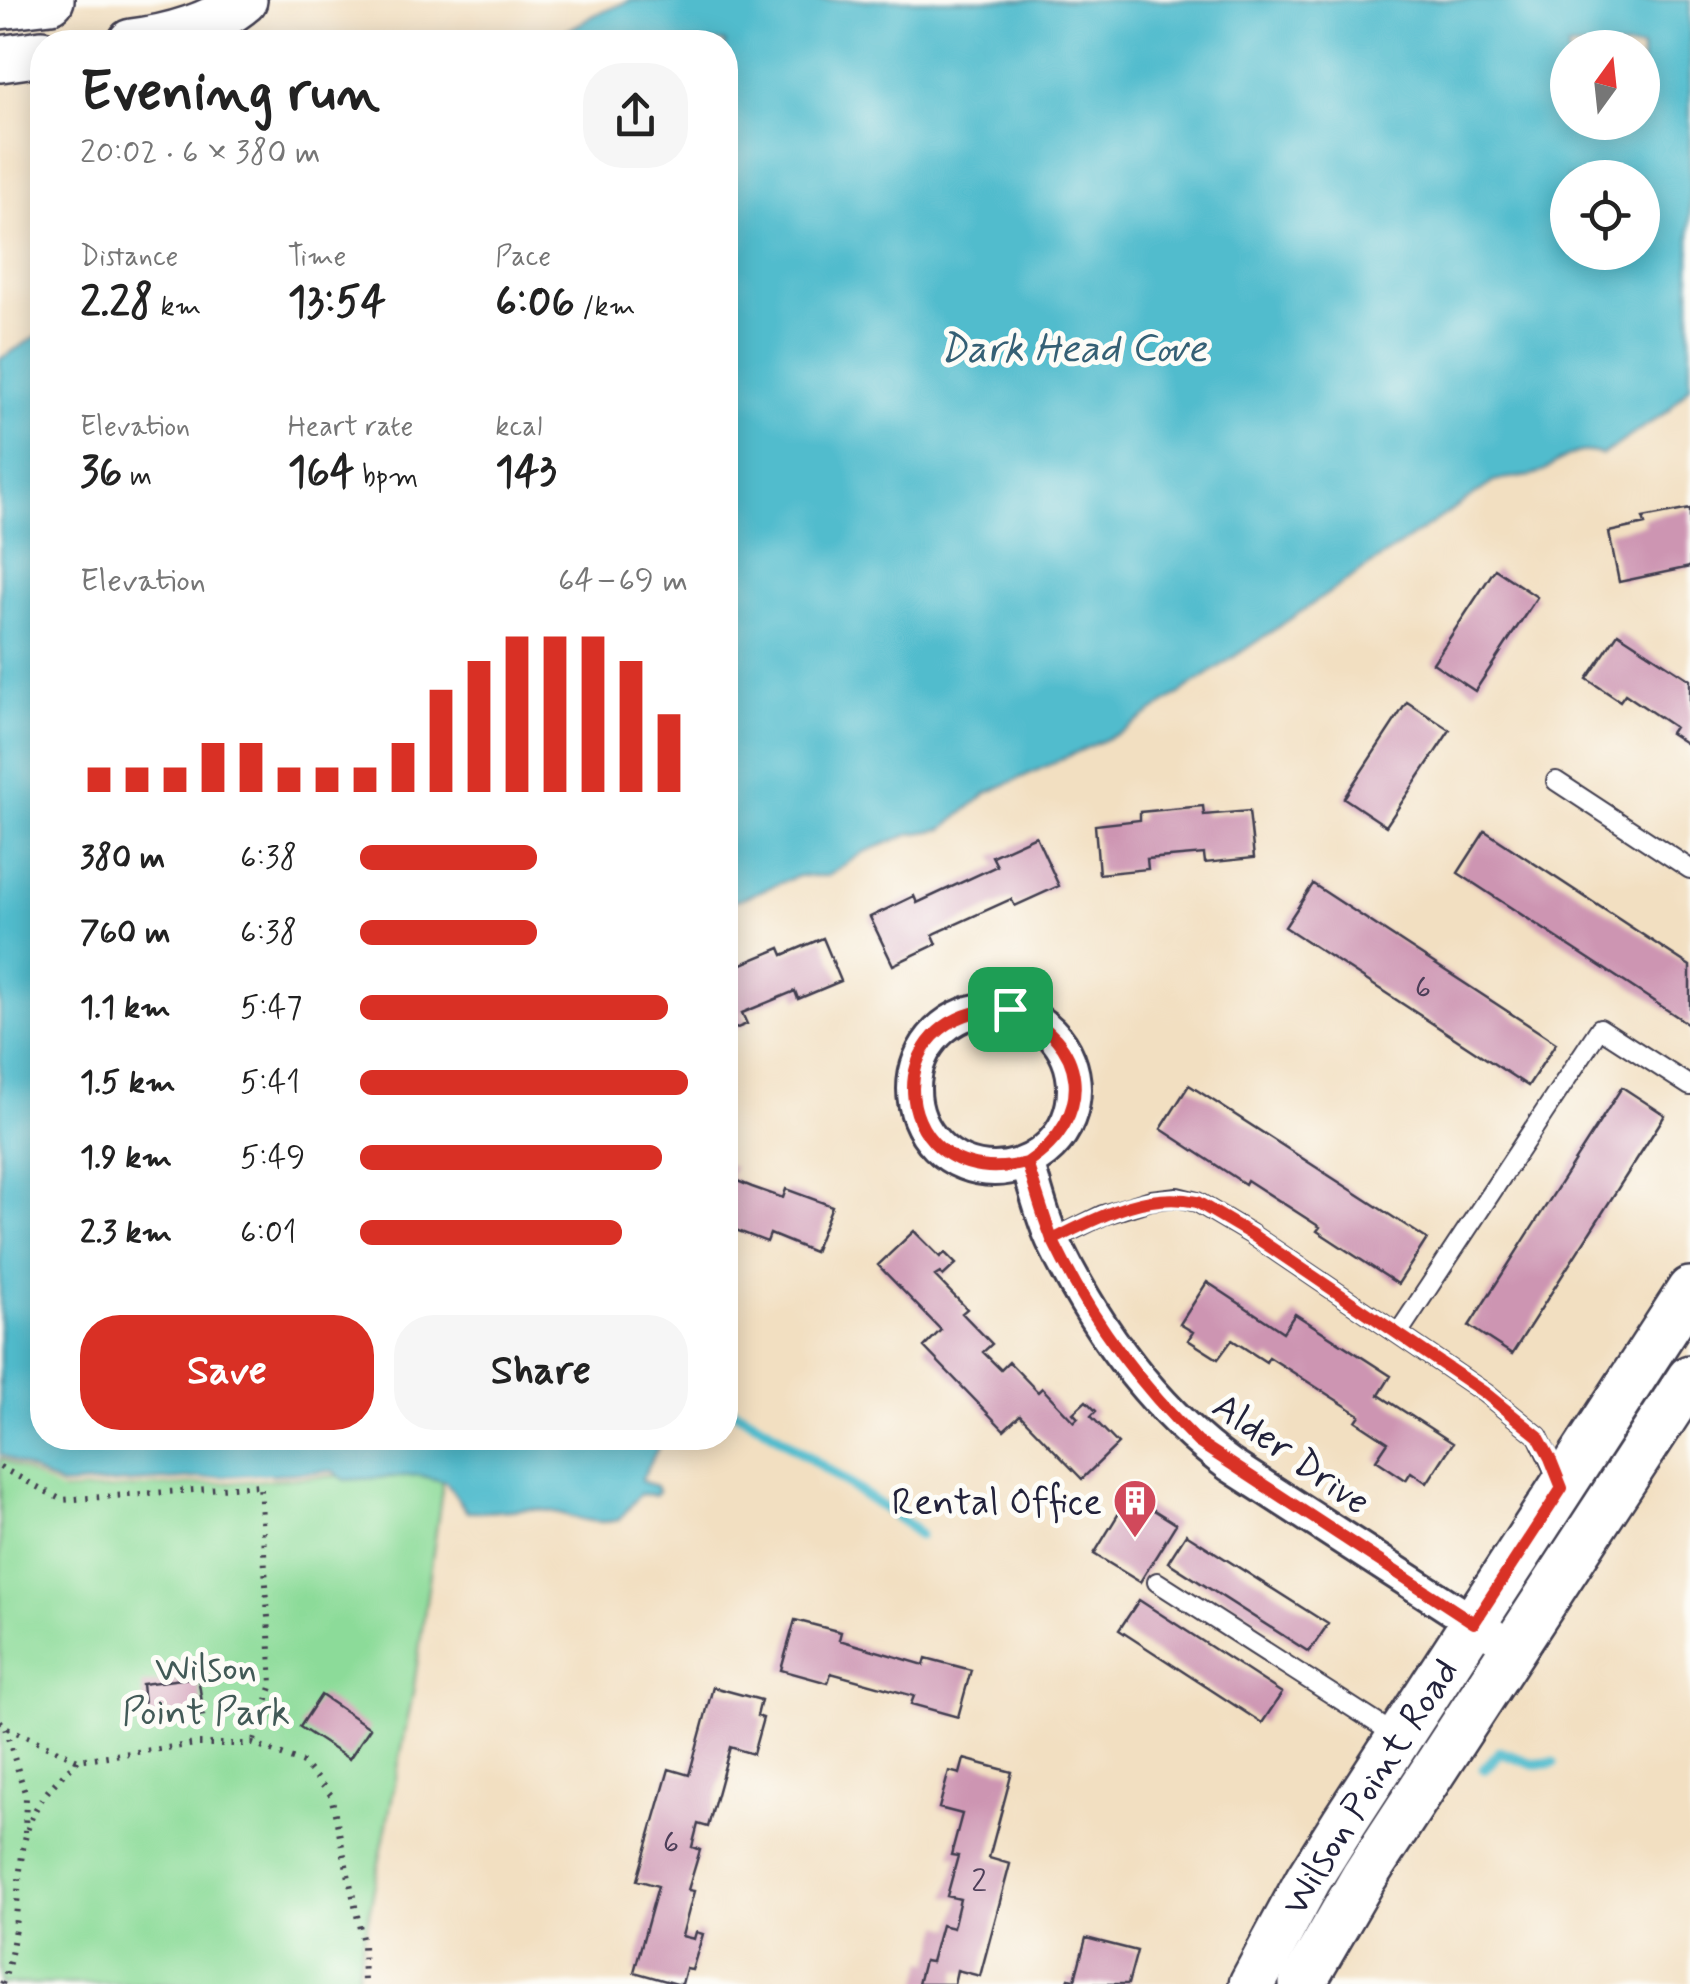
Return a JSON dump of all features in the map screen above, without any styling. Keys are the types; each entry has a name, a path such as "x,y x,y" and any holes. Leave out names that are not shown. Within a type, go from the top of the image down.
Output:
{"street":[{"path":"0,6 51,0"},
{"path":"181,30 228,14 244,0"},
{"path":"0,58 30,54"},
{"path":"984,1008 1022,1013 1054,1034 1068,1055 1074,1105 1065,1129 1048,1149 1027,1163 1000,1170 972,1166 947,1155 928,1136 915,1110 913,1082 920,1056 935,1032 958,1016 984,1008"},
{"name":"Alder Drive","path":"1027,1163 1052,1240 1083,1296 1167,1412 1198,1442 1514,1648"},
{"name":"Wilson Point Road","path":"1252,1984 1308,1880 1690,1290"},
{"name":"Wilson Point Road","path":"1302,1984 1364,1876 1690,1378"}],"lane":[{"path":"1556,781 1690,869"},
{"path":"1398,1332 1600,1028 1690,1086"},
{"path":"1052,1240 1103,1215 1151,1200 1178,1197 1197,1202 1485,1393 1538,1436 1562,1488"},
{"path":"1157,1582 1400,1738"}],"path":[{"path":"0,1468 62,1500 260,1485 272,1684 253,1744"},
{"path":"2,1724 78,1760 196,1744 253,1744 302,1763 331,1796 362,1943 364,1984"},
{"path":"2,1724 26,1796 16,1932 2,1984"},
{"path":"25,1842 36,1808 78,1760"}],"green space":[{"name":"Wilson Point Park","path":"0,1458 63,1491 440,1470 442,1489 413,1693 355,1984 0,1984"}],"water":[{"name":"Dark Head Cove","path":"631,0 1690,0 1690,386 1668,411 1602,455 1582,452 1535,475 1495,481 1124,731 987,793 943,829 911,834 864,852 828,876 798,876 738,900 738,30 568,30"},
{"path":"30,340 30,1450 657,1450 641,1481 656,1486 658,1491 655,1495 640,1494 619,1520 597,1522 532,1509 467,1512 446,1482 419,1475 345,1480 333,1471 61,1486 0,1454 0,359"}],"pier":[{"path":"0,1458 62,1490 269,1474 269,1479 60,1491"}],"building":[{"path":"1690,509 1690,567 1619,582 1609,532 1645,524 1643,518"},
{"path":"1495,569 1537,597 1475,691 1433,663"},
{"path":"1618,633 1690,680 1690,746 1670,733 1674,727 1625,694 1620,701 1587,679"},
{"path":"1407,702 1450,730 1386,826 1344,798"},
{"path":"1203,806 1204,815 1249,811 1254,858 1205,863 1204,854 1147,859 1148,869 1099,874 1095,825 1140,820 1140,812"},
{"path":"1485,831 1690,966 1690,1025 1458,873"},
{"path":"1036,836 1059,886 1015,906 1011,899 936,933 933,935 937,944 893,965 870,917 914,896 917,903 997,866 992,856"},
{"path":"1313,884 1556,1043 1528,1086 1285,927"},
{"path":"823,938 841,981 798,999 795,991 742,1013 747,1024 738,1028 738,966 780,948 783,955"},
{"path":"1189,1085 1427,1239 1398,1284 1317,1231 1320,1227 1161,1129"},
{"path":"1622,1087 1665,1115 1512,1354 1469,1326"},
{"path":"738,1181 783,1198 786,1189 832,1206 814,1252 770,1234 767,1242 738,1231"},
{"path":"914,1231 940,1257 945,1253 956,1264 943,1276 935,1276 967,1309 962,1313 992,1344 983,1352 1001,1370 1009,1362 1038,1392 1042,1388 1074,1422 1078,1418 1073,1413 1086,1401 1096,1411 1091,1416 1118,1444 1082,1479 1020,1415 1004,1430 924,1347 941,1330 878,1265"},
{"path":"1207,1282 1283,1332 1295,1314 1391,1376 1379,1395 1453,1443 1427,1483 1411,1472 1406,1480 1376,1460 1388,1442 1356,1421 1360,1415 1269,1357 1266,1362 1232,1340 1218,1359 1188,1340 1193,1332 1180,1324"},
{"name":"Rental Office","path":"1130,1495 1176,1524 1140,1582 1094,1554"},
{"path":"1186,1534 1328,1624 1309,1652 1168,1562"},
{"path":"1139,1600 1282,1693 1262,1723 1119,1630"},
{"path":"795,1620 841,1632 839,1640 924,1665 926,1658 971,1670 958,1717 911,1704 914,1696 831,1673 828,1683 781,1670"},
{"path":"198,1677 204,1715 146,1723 142,1684"},
{"path":"713,1687 761,1700 757,1716 763,1718 753,1754 730,1747 708,1827 698,1824 692,1847 700,1850 688,1890 694,1891 682,1936 694,1939 696,1932 703,1934 692,1970 686,1969 682,1984 677,1984 634,1972 658,1886 637,1880 669,1769 689,1775"},
{"path":"321,1695 370,1728 349,1759 300,1727"},
{"path":"964,1759 1012,1772 989,1858 1010,1864 980,1976 957,1970 954,1984 918,1984 924,1961 931,1962 941,1925 953,1928 960,1899 947,1896 958,1856 951,1855 962,1814 939,1808 949,1771 960,1774"},
{"path":"1086,1938 1137,1951 1128,1984 1067,1984 1069,1978 1075,1979"}],"waterway":[{"path":"738,1413 766,1428 919,1535"},
{"path":"1484,1769 1500,1752 1533,1764 1553,1763"}],"place":[{"name":"Rental Office","path":"1135,1539"}],"route":[{"path":"1010,1009 984,1008 958,1016 935,1032 920,1056 913,1082 915,1110 928,1136 947,1155 972,1166 1000,1170 1027,1163 1052,1240 1083,1296 1132,1368 1167,1412 1198,1442 1474,1623 1562,1488 1538,1436 1398,1332 1197,1202 1178,1197 1151,1200 1103,1215 1052,1240 1027,1163 1048,1149 1065,1129 1074,1105 1074,1080 1068,1055 1054,1034 1034,1018 1010,1009"}]}
